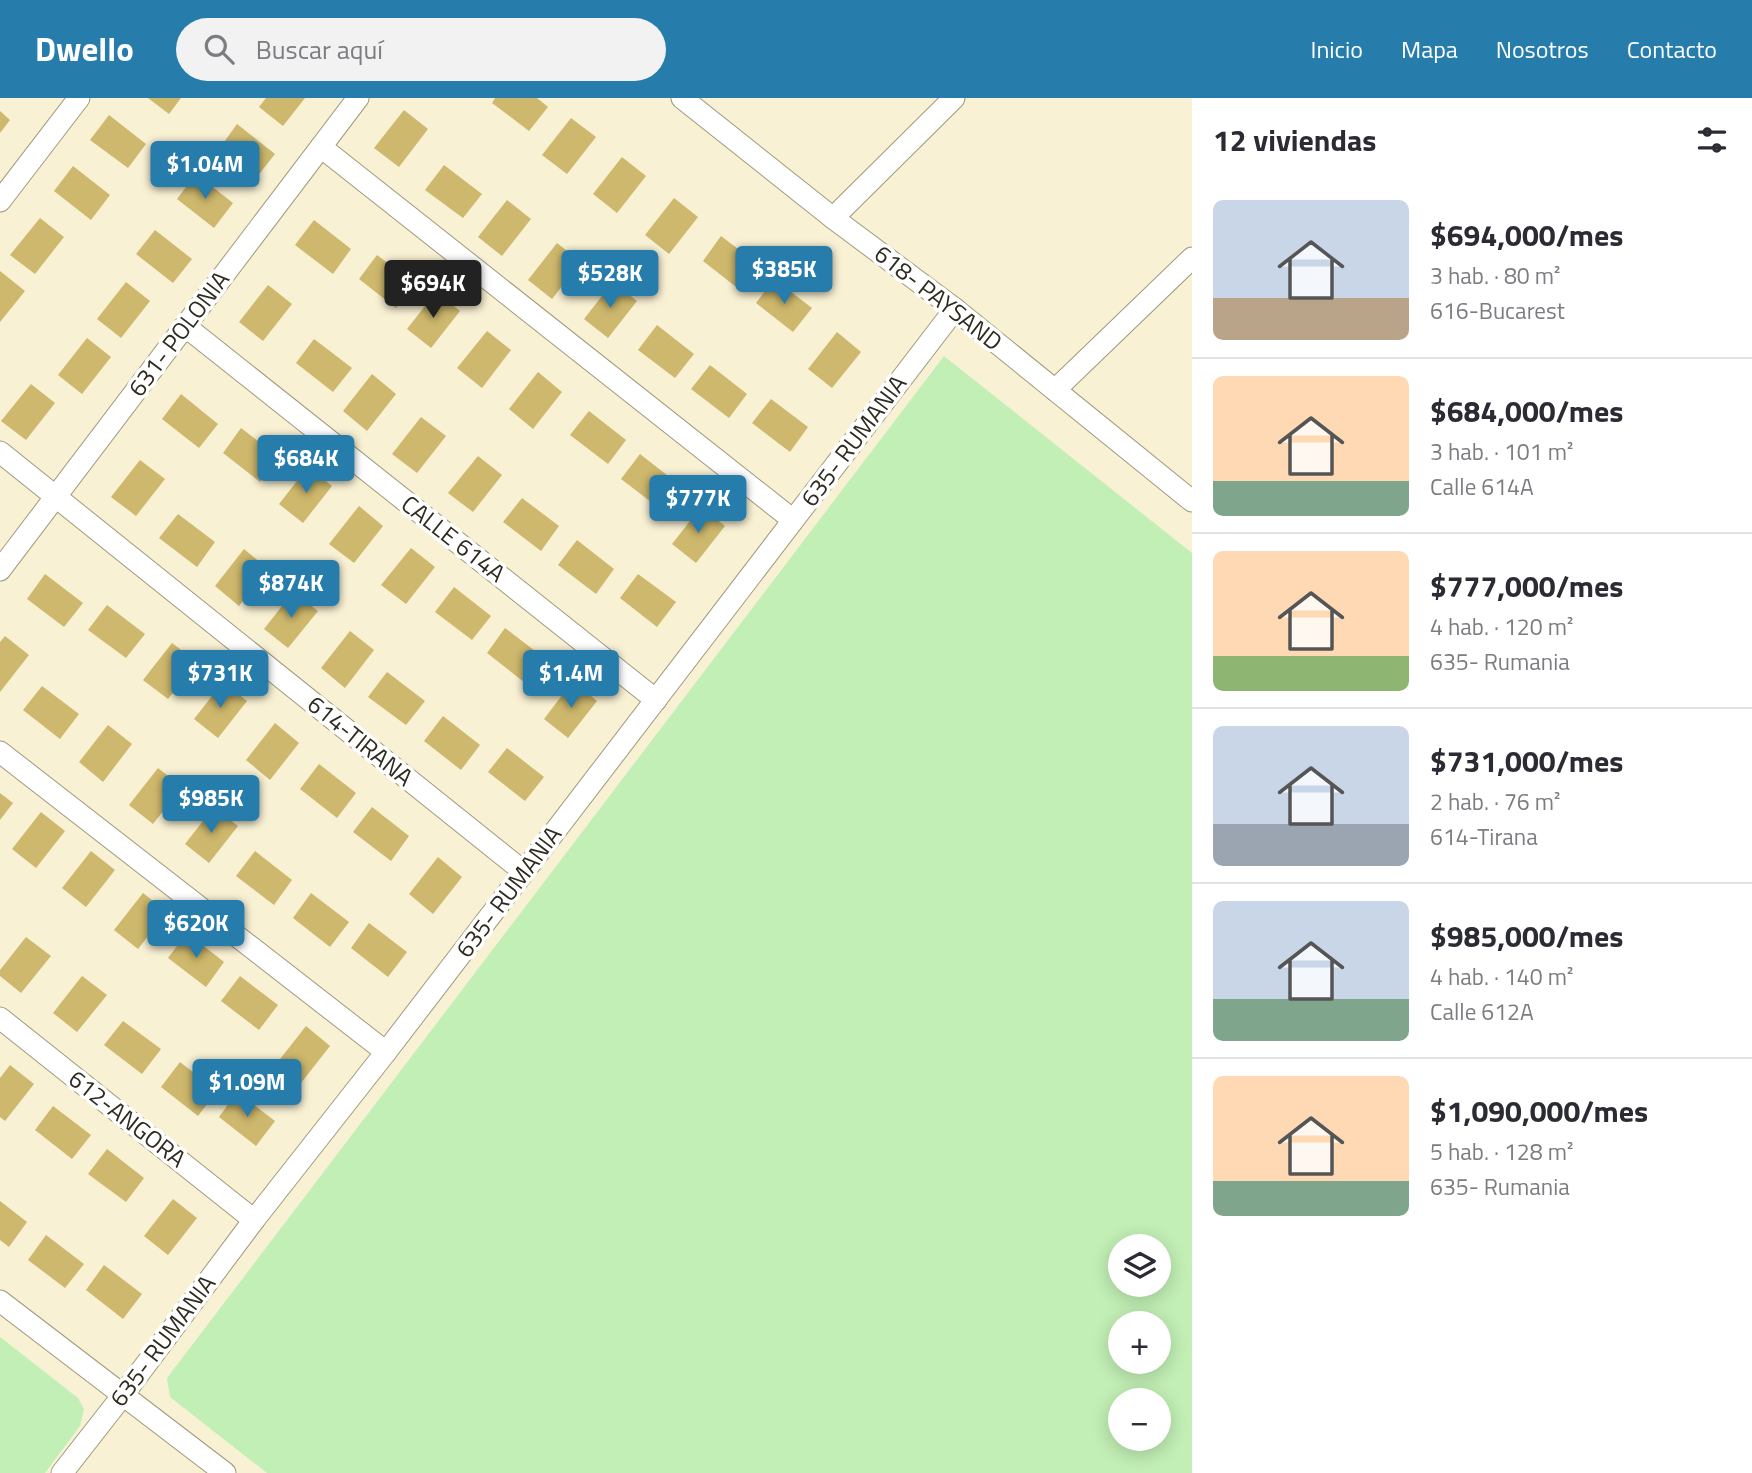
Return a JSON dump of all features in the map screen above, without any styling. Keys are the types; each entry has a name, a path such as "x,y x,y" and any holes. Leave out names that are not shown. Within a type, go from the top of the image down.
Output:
{"street":[{"path":"0,201 79,98"},
{"name":"631- POLONIA","path":"0,570 358,98"},
{"name":"618- PAYSAND","path":"682,98 833,218 955,309 1192,501"},
{"path":"833,218 954,98"},
{"path":"321,147 793,520"},
{"path":"1055,390 1192,258"},
{"name":"635- RUMANIA","path":"62,1473 955,309"},
{"name":"CALLE 614A","path":"185,326 656,700"},
{"name":"614-TIRANA","path":"0,452 524,872"},
{"path":"0,752 386,1052"},
{"name":"612-ANGORA","path":"0,1018 254,1220"},
{"path":"0,1301 225,1473"}],"green space":[{"path":"944,356 1192,553 1192,1473 267,1473 170,1397 167,1378"},
{"path":"0,1337 78,1398 84,1409 80,1426 45,1473 0,1473"}],"building":[{"path":"148,98 181,98 169,114"},
{"path":"266,98 305,98 283,126 259,107"},
{"path":"495,98 537,98 548,107 529,131 492,103"},
{"path":"404,110 428,129 399,167 374,148"},
{"path":"0,111 10,120 0,133"},
{"path":"109,115 146,144 128,168 90,140"},
{"path":"571,118 596,137 567,174 542,155"},
{"path":"237,124 275,154 256,178 219,149"},
{"path":"622,157 646,176 617,213 593,194"},
{"path":"444,165 482,194 463,218 425,190"},
{"path":"73,166 110,195 91,220 54,191"},
{"path":"196,174 233,203 214,228 177,199"},
{"path":"674,198 698,217 669,254 645,235"},
{"path":"507,200 531,219 502,256 478,237"},
{"path":"40,218 64,237 35,274 10,255"},
{"path":"314,220 351,249 333,274 295,245"},
{"path":"155,230 192,259 173,283 136,254"},
{"path":"721,236 759,265 740,290 703,261"},
{"path":"557,243 581,262 552,299 528,280"},
{"path":"377,255 415,283 396,308 359,279"},
{"path":"0,271 25,291 0,322"},
{"path":"774,279 812,308 793,332 756,303"},
{"path":"126,282 150,301 121,338 97,319"},
{"path":"613,282 637,301 608,338 584,319"},
{"path":"268,285 292,304 263,341 239,322"},
{"path":"436,292 460,311 431,348 407,329"},
{"path":"657,325 694,354 675,378 638,350"},
{"path":"487,331 511,350 482,388 457,368"},
{"path":"837,332 861,352 832,388 808,369"},
{"path":"87,338 111,357 82,394 58,375"},
{"path":"314,339 352,368 333,392 296,363"},
{"path":"710,365 747,394 729,418 691,389"},
{"path":"538,372 562,392 533,429 509,409"},
{"path":"372,374 396,394 367,431 343,411"},
{"path":"31,384 55,403 26,440 1,421"},
{"path":"181,394 218,424 199,448 162,419"},
{"path":"771,399 808,427 790,452 752,423"},
{"path":"589,411 626,440 608,464 570,435"},
{"path":"421,417 446,436 417,473 392,454"},
{"path":"241,428 279,457 260,482 223,453"},
{"path":"640,454 677,483 659,508 621,479"},
{"path":"478,456 502,475 473,512 448,493"},
{"path":"140,460 165,479 136,516 111,497"},
{"path":"308,467 332,486 303,523 279,504"},
{"path":"522,498 559,526 541,551 503,522"},
{"path":"359,506 383,526 354,563 329,544"},
{"path":"701,507 725,526 696,563 672,544"},
{"path":"178,514 215,542 197,567 159,538"},
{"path":"577,540 614,569 596,594 558,565"},
{"path":"411,548 435,567 406,604 381,585"},
{"path":"244,549 268,569 239,606 215,586"},
{"path":"45,574 83,603 64,627 27,599"},
{"path":"638,574 676,602 657,627 620,598"},
{"path":"454,587 491,616 472,640 435,612"},
{"path":"293,592 318,611 288,648 264,629"},
{"path":"107,605 145,634 126,658 88,630"},
{"path":"505,628 543,657 524,682 487,653"},
{"path":"350,631 374,650 345,688 321,668"},
{"path":"5,636 29,655 0,692 0,642"},
{"path":"172,643 197,662 168,699 143,680"},
{"path":"387,672 425,701 406,725 368,697"},
{"path":"573,681 597,701 568,738 544,719"},
{"path":"223,682 247,701 218,738 194,719"},
{"path":"42,686 79,714 60,739 23,710"},
{"path":"443,716 480,745 461,770 424,741"},
{"path":"275,723 299,743 270,780 246,760"},
{"path":"108,725 132,744 103,782 79,762"},
{"path":"507,748 544,777 525,801 488,772"},
{"path":"319,764 356,793 337,818 300,789"},
{"path":"158,768 182,787 153,824 129,805"},
{"path":"0,793 13,803 0,820"},
{"path":"214,807 238,826 209,863 185,844"},
{"path":"372,807 409,836 391,861 353,832"},
{"path":"41,812 65,831 36,868 12,849"},
{"path":"91,851 115,870 86,907 62,888"},
{"path":"255,851 292,880 274,905 236,876"},
{"path":"438,857 462,877 433,914 409,894"},
{"path":"143,893 167,912 138,949 114,930"},
{"path":"311,893 349,922 330,947 293,918"},
{"path":"369,923 407,952 388,977 351,948"},
{"path":"187,933 224,962 206,987 168,958"},
{"path":"26,937 51,956 21,993 0,976 0,970"},
{"path":"82,976 107,995 77,1032 53,1013"},
{"path":"240,976 278,1005 259,1030 221,1001"},
{"path":"123,1021 161,1049 142,1074 104,1045"},
{"path":"306,1026 330,1046 301,1083 277,1063"},
{"path":"180,1062 217,1091 198,1116 161,1087"},
{"path":"10,1065 34,1084 5,1121 0,1117 0,1078"},
{"path":"237,1092 275,1121 256,1146 219,1117"},
{"path":"53,1106 91,1135 72,1159 35,1130"},
{"path":"107,1149 144,1178 126,1202 88,1174"},
{"path":"173,1199 197,1218 168,1255 144,1236"},
{"path":"0,1201 27,1222 9,1247 0,1240"},
{"path":"46,1235 84,1264 65,1288 28,1260"},
{"path":"104,1265 142,1294 123,1319 86,1290"}]}
